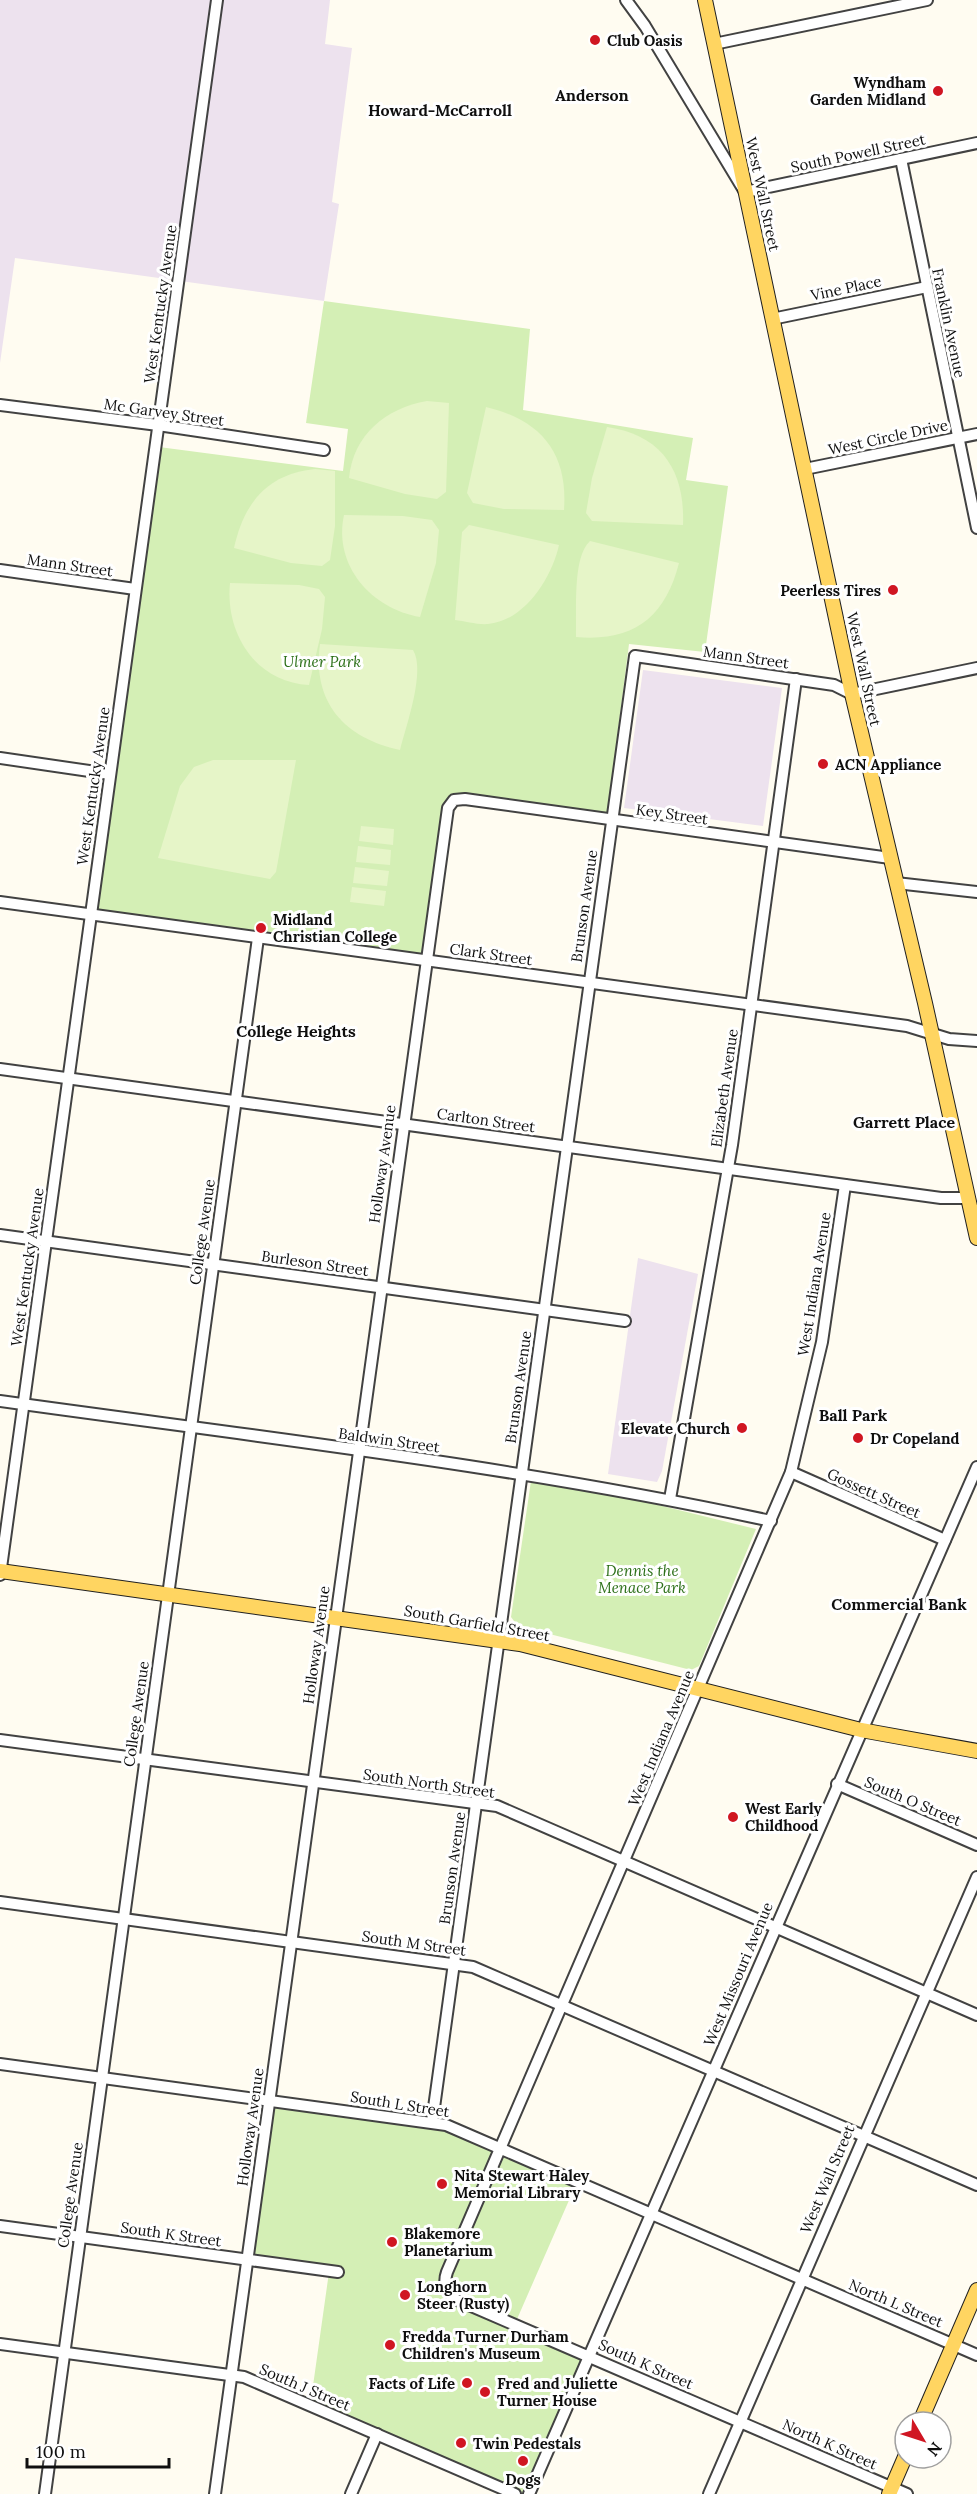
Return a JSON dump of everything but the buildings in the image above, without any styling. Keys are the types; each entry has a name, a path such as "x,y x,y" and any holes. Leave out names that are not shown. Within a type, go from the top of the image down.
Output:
{"main road":[{"name":"West Wall Street","path":"705,0 852,694 932,1034 977,1238"},
{"name":"South Garfield Street","path":"0,1571 498,1641 861,1730 977,1752"},
{"path":"925,2410 977,2290"},
{"path":"890,2491 899,2470"}],"street":[{"name":"West Kentucky Avenue","path":"0,1575 216,0"},
{"path":"626,0 645,26 745,192"},
{"path":"714,44 872,6 927,0"},
{"name":"South Powell Street","path":"745,192 977,143"},
{"name":"Franklin Avenue","path":"901,159 977,528"},
{"name":"Vine Place","path":"772,319 927,287"},
{"name":"Mc Garvey Street","path":"0,405 158,425 324,450"},
{"name":"West Circle Drive","path":"805,469 977,434"},
{"name":"Mann Street","path":"0,570 135,589"},
{"name":"Mann Street","path":"635,656 834,685 852,694"},
{"name":"Brunson Avenue","path":"432,2122 610,821 635,656"},
{"path":"852,694 977,668"},
{"name":"Elizabeth Avenue","path":"670,1499 728,1169 796,679"},
{"path":"0,758 110,774"},
{"name":"Key Street","path":"452,802 465,799 610,821 890,858"},
{"name":"Holloway Avenue","path":"215,2494 446,815 452,802"},
{"path":"896,883 977,891"},
{"name":"Clark Street","path":"0,902 907,1026 949,1039 977,1041"},
{"name":"College Avenue","path":"45,2494 258,938"},
{"name":"Carlton Street","path":"0,1069 941,1198 968,1198"},
{"name":"West Indiana Avenue","path":"446,2286 447,2272 791,1472 822,1342 845,1185"},
{"name":"Burleson Street","path":"0,1235 625,1321"},
{"name":"Baldwin Street","path":"0,1401 522,1473 670,1499 771,1521"},
{"name":"West Missouri Avenue","path":"530,2494 837,1784 977,1467"},
{"name":"Gossett Street","path":"791,1472 945,1540"},
{"name":"South North Street","path":"0,1740 497,1806 977,2015"},
{"name":"South O Street","path":"837,1784 977,1845"},
{"name":"West Wall Street","path":"709,2494 977,1877"},
{"name":"South M Street","path":"0,1902 473,1967 977,2185"},
{"name":"South L Street","path":"0,2064 446,2125 802,2279"},
{"name":"South K Street","path":"0,2226 338,2272"},
{"name":"North L Street","path":"802,2279 977,2355"},
{"name":"South K Street","path":"446,2286 455,2299 740,2422"},
{"name":"South J Street","path":"0,2344 244,2377 515,2494"},
{"name":"North K Street","path":"740,2422 890,2491 907,2494"},
{"path":"351,2494 377,2434"}],"shaded area":[{"path":"0,0 330,0 325,44 352,48 332,202 339,204 324,301 15,258 0,363"},
{"path":"643,670 782,688 763,826 624,808"},
{"path":"638,1258 698,1274 662,1471 657,1482 608,1474"}],"green space":[{"name":"Ulmer Park","path":"324,301 530,329 523,410 693,438 686,480 728,486 705,652 629,644 607,818 452,799 424,958 94,913 159,447 343,471 348,429 306,423"},
{"path":"427,401 449,403 446,492 437,499 405,494 349,478 357,449 374,426 398,410"},
{"path":"486,407 522,421 536,430 547,442 556,456 561,472 564,510 504,509 473,503 467,493"},
{"path":"607,427 643,438 667,459 680,488 683,525 592,521 586,513 592,478"},
{"path":"315,469 335,471 335,526 330,560 322,566 291,563 234,548 244,517 260,493 284,477"},
{"path":"344,515 403,516 432,520 439,530 436,563 420,617 386,605 360,582 344,551 342,534"},
{"path":"469,525 559,545 550,570 535,595 514,615 501,621 484,624 455,620 462,532"},
{"path":"590,541 679,563 673,582 655,612 630,630 596,638 576,637 578,572 580,559"},
{"path":"230,583 299,585 319,589 325,597 322,629 309,685 290,682 273,675 247,652 233,620"},
{"path":"320,644 413,650 416,659 416,685 400,750 363,737 336,715 321,684"},
{"path":"213,760 296,760 276,872 270,879 158,858 180,786 194,767"},
{"path":"361,826 394,829 393,845 359,841"},
{"path":"358,846 391,850 390,865 356,862"},
{"path":"355,867 389,871 387,886 353,883"},
{"path":"352,887 386,891 384,906 350,902"},
{"name":"Dennis the Menace Park","path":"531,1481 605,1492 756,1529 699,1666 691,1670 518,1626 511,1617"},
{"path":"273,2106 445,2129 494,2152 577,2182 514,2326 585,2358 525,2494 311,2400 330,2265 251,2256"}],"place":[{"name":"Club Oasis","path":"595,40"},
{"name":"Wyndham Garden Midland","path":"938,91"},
{"name":"Peerless Tires","path":"893,590"},
{"name":"ACN Appliance","path":"823,764"},
{"name":"Midland Christian College","path":"261,928"},
{"name":"Elevate Church","path":"742,1428"},
{"name":"Dr Copeland","path":"858,1438"},
{"name":"West Early Childhood","path":"733,1817"},
{"name":"Nita Stewart Haley Memorial Library","path":"442,2184"},
{"name":"Blakemore Planetarium","path":"392,2242"},
{"name":"Longhorn Steer (Rusty)","path":"405,2295"},
{"name":"Fredda Turner Durham Children's Museum","path":"390,2345"},
{"name":"Facts of Life","path":"467,2383"},
{"name":"Fred and Juliette Turner House","path":"485,2392"},
{"name":"Twin Pedestals","path":"461,2443"},
{"name":"Dogs","path":"523,2461"}],"district":[{"name":"Anderson","path":"592,95"},
{"name":"Howard-McCarroll","path":"440,110"},
{"name":"College Heights","path":"296,1031"},
{"name":"Garrett Place","path":"904,1122"},
{"name":"Ball Park","path":"853,1415"},
{"name":"Commercial Bank","path":"899,1604"}]}
